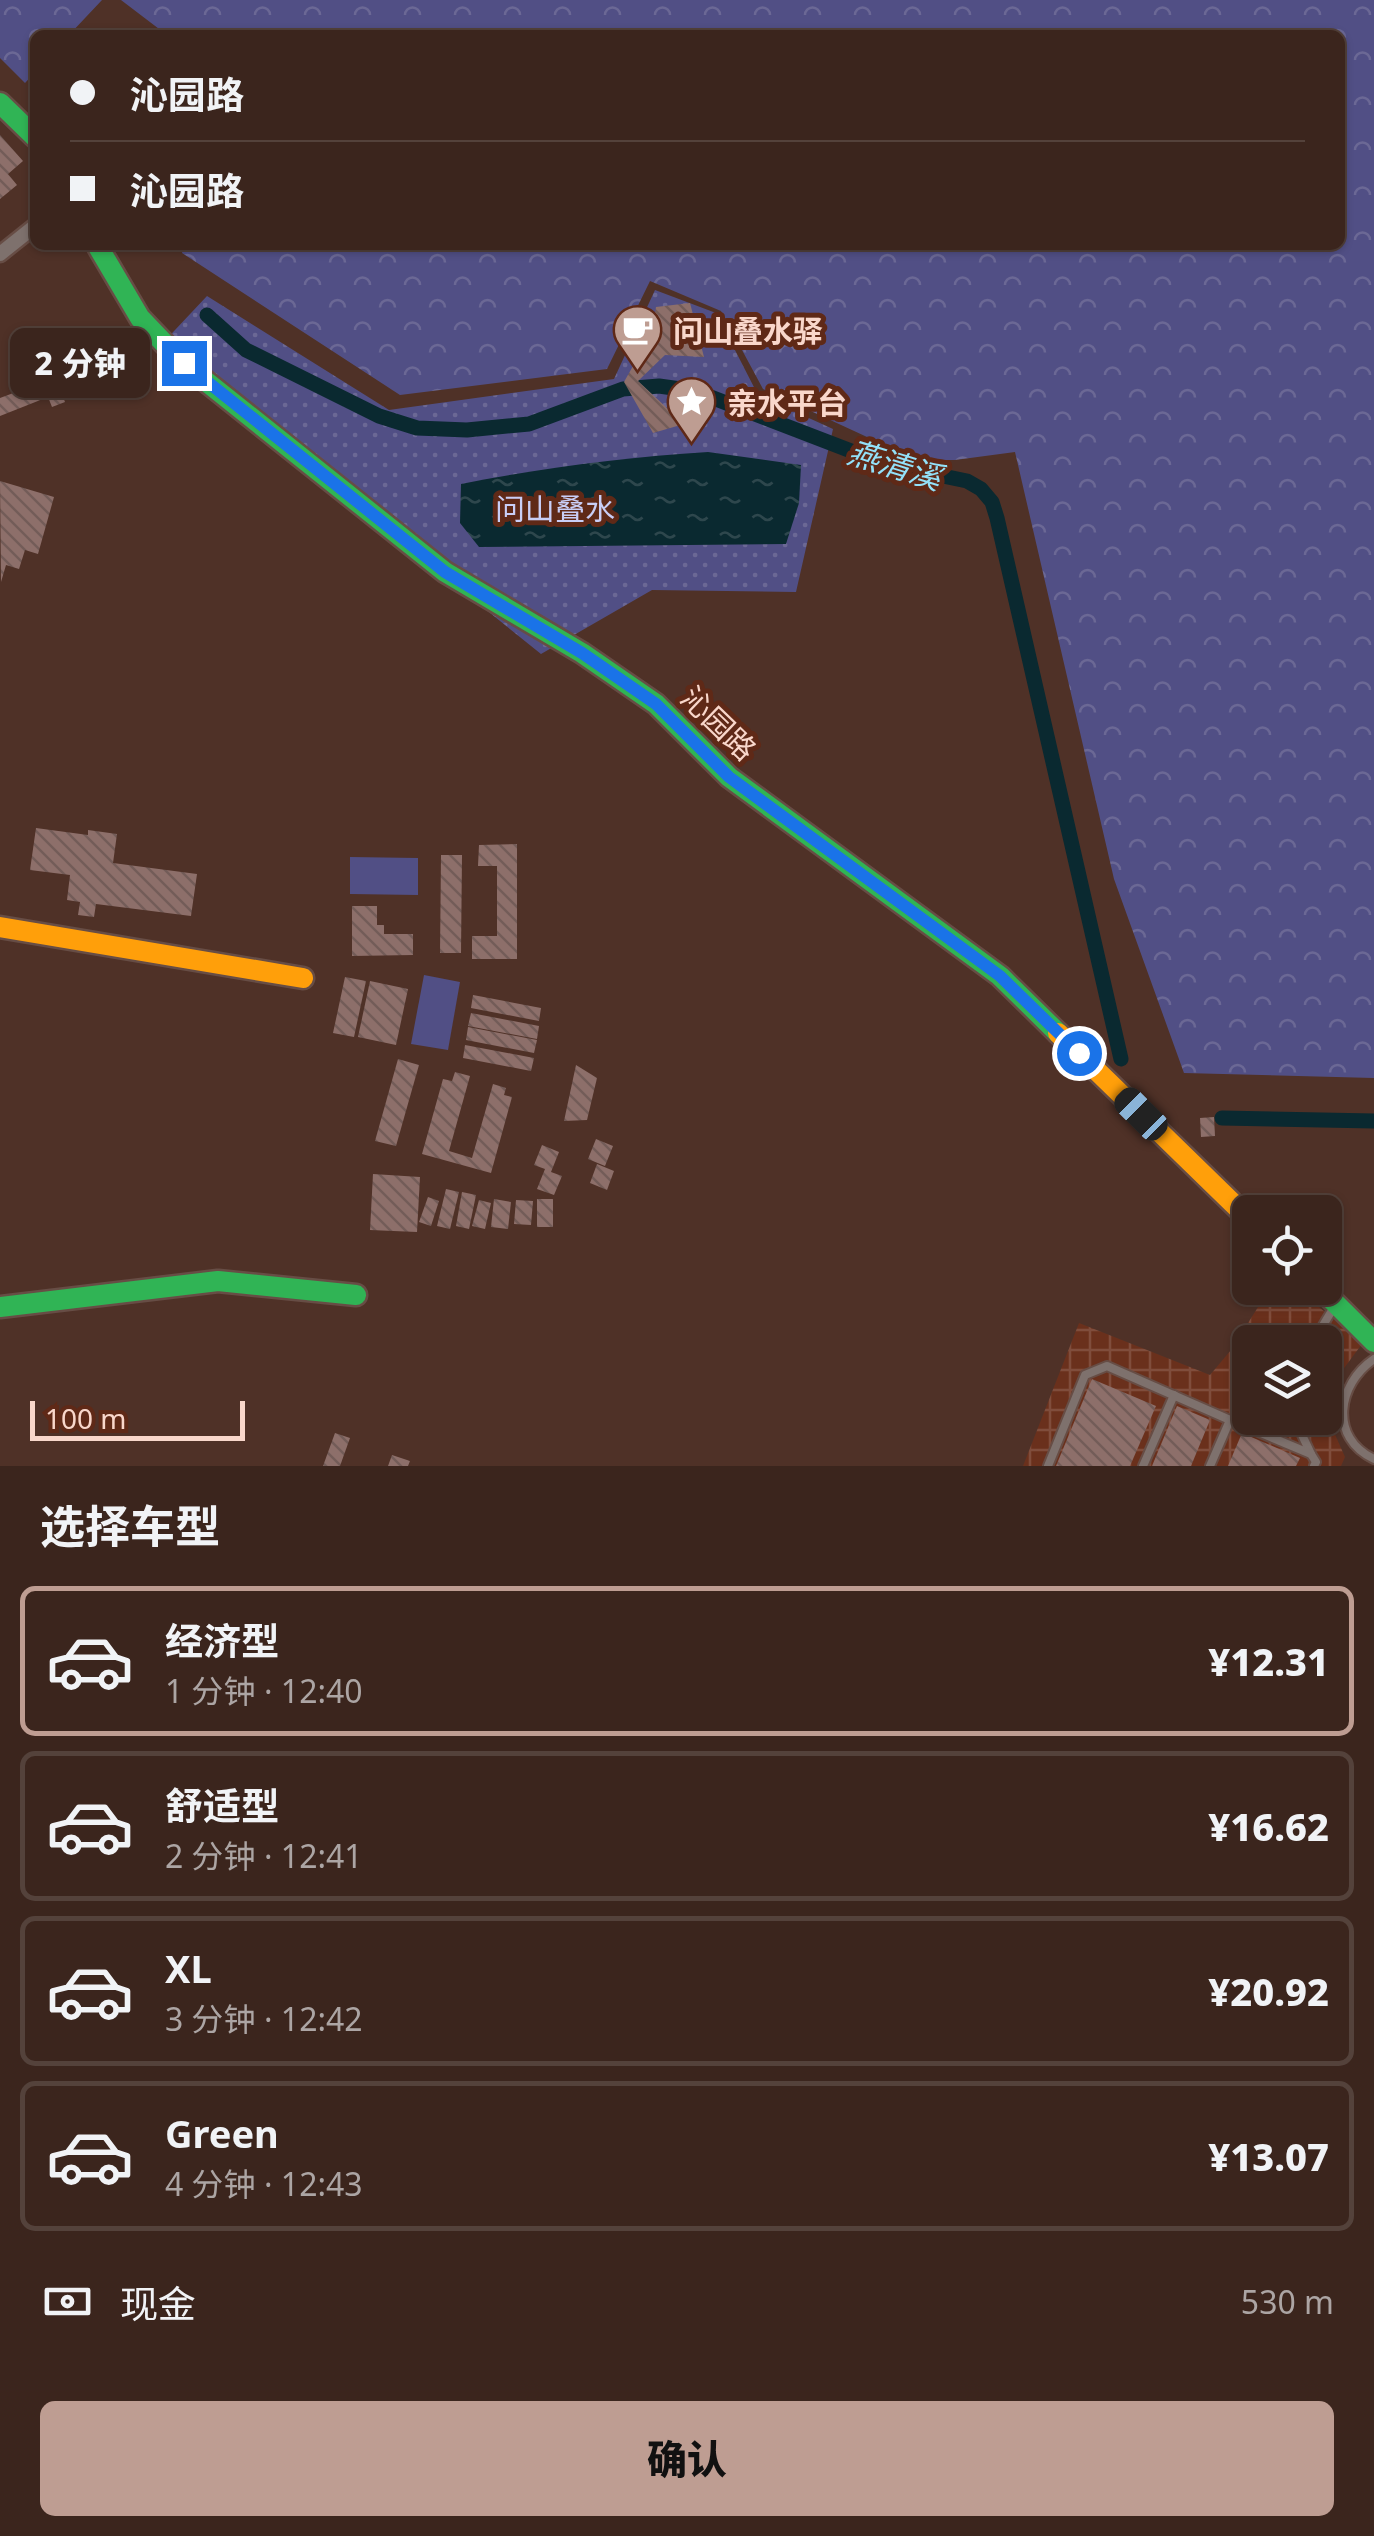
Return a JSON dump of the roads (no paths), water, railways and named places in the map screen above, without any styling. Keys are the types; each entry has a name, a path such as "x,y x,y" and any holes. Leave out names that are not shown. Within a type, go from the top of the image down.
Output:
{"street":[{"path":"0,103 30,132"},
{"path":"0,254 30,230"},
{"name":"沁园路","path":"100,250 140,318 184,363 445,572 582,653 656,704 729,777 1000,976 1232,1202"},
{"path":"0,927 302,978"},
{"path":"0,1307 218,1280 356,1295"},
{"path":"1337,1305 1374,1342"}],"lane":[{"path":"1374,1359 1353,1378 1343,1400 1342,1422 1348,1438 1363,1454 1374,1459"},
{"path":"1048,1466 1085,1375 1108,1366 1311,1454"},
{"path":"1142,1466 1174,1395"},
{"path":"1210,1466 1230,1420"},
{"path":"1302,1435 1316,1462 1314,1466"}],"water":[{"path":"708,452 801,465 799,503 786,544 479,547 460,523 461,484 584,464"}],"waterway":[{"name":"燕清溪","path":"207,315 246,350 379,416 417,428 467,430 529,424 623,389 659,386 695,391 885,464 967,481 981,489 992,502 997,518 1121,1059"},
{"path":"1222,1118 1374,1121"}],"place":[{"name":"问山叠水驿","path":"638,372"},
{"name":"亲水平台","path":"692,444"}],"park label":[{"name":"问山叠水","path":"555,508"}]}
